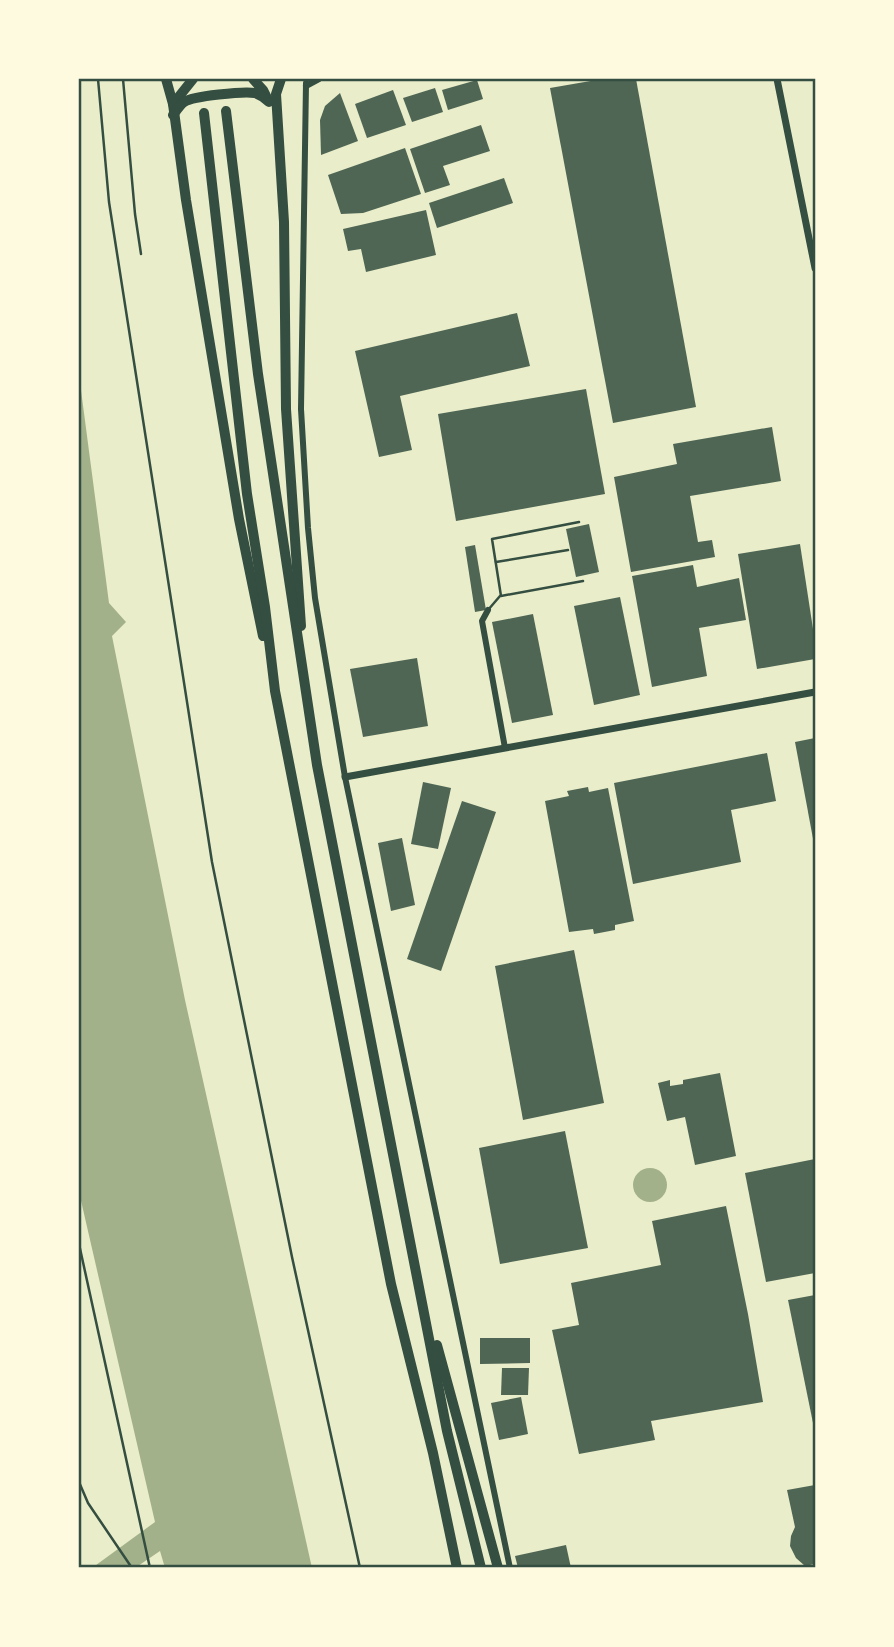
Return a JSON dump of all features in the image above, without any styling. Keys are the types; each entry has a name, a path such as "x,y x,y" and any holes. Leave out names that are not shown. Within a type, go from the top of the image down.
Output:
{"main road":[{"path":"166,79 252,588 275,691 391,1284 433,1453 457,1568"},
{"path":"173,109 192,79"},
{"path":"253,79 263,90 278,126"},
{"path":"281,79 276,94 284,222 286,409 305,689"},
{"path":"173,109 190,100 229,94 252,93 261,95 269,102"},
{"path":"226,111 258,374 320,778 447,1431 481,1568"},
{"path":"204,113 247,494 275,691"},
{"path":"419,1280 498,1568"}],"street":[{"path":"319,79 306,84 301,396 303,461 315,598 345,777 510,1568"},
{"path":"777,79 815,268"},
{"path":"488,610 482,621 506,748"},
{"path":"345,777 815,692"}],"lane":[{"path":"501,596 492,539 579,522"},
{"path":"496,562 568,550"},
{"path":"488,610 501,596 583,581"}],"path":[{"path":"98,79 109,202 212,862 292,1257 360,1568"},
{"path":"123,79 141,254"},
{"path":"79,1244 150,1568"},
{"path":"79,1482 88,1503 132,1568"}],"shaded area":[{"path":"79,375 109,603 126,622 112,636 185,1000 312,1568 165,1568 160,1551 135,1568 92,1568 155,1522 79,1192"},
{"path":"650,1168 662,1173 667,1185 662,1197 650,1202 638,1197 633,1185 638,1173"}],"building":[{"path":"602,79 636,79 696,407 613,423 550,88"},
{"path":"477,80 483,99 448,110 442,90"},
{"path":"435,88 443,112 412,122 403,98"},
{"path":"393,90 406,125 367,138 355,104"},
{"path":"340,93 358,141 321,155 320,120 325,106"},
{"path":"481,125 490,151 443,166 450,185 425,193 410,149"},
{"path":"405,148 421,194 363,213 341,214 328,175"},
{"path":"504,178 513,203 437,228 429,203"},
{"path":"426,210 436,255 366,272 361,249 348,251 343,229"},
{"path":"517,313 530,366 400,396 412,450 379,457 355,351"},
{"path":"586,389 605,494 456,521 438,414"},
{"path":"772,427 781,481 690,496 698,542 712,540 715,557 631,572 614,477 677,464 673,444"},
{"path":"589,524 599,572 576,577 566,529"},
{"path":"800,544 815,642 815,659 757,669 738,554"},
{"path":"475,545 486,610 475,612 465,547"},
{"path":"693,565 697,587 739,578 746,620 699,628 707,676 652,687 632,576"},
{"path":"620,597 640,695 594,705 574,606"},
{"path":"533,614 553,715 512,723 492,622"},
{"path":"417,658 428,726 363,737 350,669"},
{"path":"815,738 815,844 814,844 795,742"},
{"path":"767,753 776,801 731,810 741,862 633,884 614,783"},
{"path":"423,782 451,788 438,849 411,844"},
{"path":"588,787 589,792 608,788 634,921 615,925 615,930 594,934 593,929 569,932 545,801 569,796 567,791"},
{"path":"462,801 496,812 441,971 407,959"},
{"path":"402,838 415,905 391,911 378,843"},
{"path":"574,950 604,1103 523,1120 495,966"},
{"path":"720,1073 736,1156 695,1165 685,1117 667,1121 658,1083 670,1080 670,1086 683,1084 683,1080"},
{"path":"565,1131 588,1248 500,1264 479,1148"},
{"path":"815,1159 815,1273 766,1282 745,1173"},
{"path":"726,1206 763,1402 651,1421 655,1440 579,1454 552,1330 579,1325 571,1283 661,1265 652,1221"},
{"path":"815,1295 815,1428 814,1428 788,1300"},
{"path":"480,1338 530,1338 530,1363 480,1364"},
{"path":"502,1368 529,1368 528,1395 501,1395"},
{"path":"521,1397 528,1434 499,1440 491,1403"},
{"path":"815,1485 815,1564 805,1566 796,1558 790,1546 795,1527 787,1490"},
{"path":"566,1545 571,1568 518,1568 515,1556"}]}
